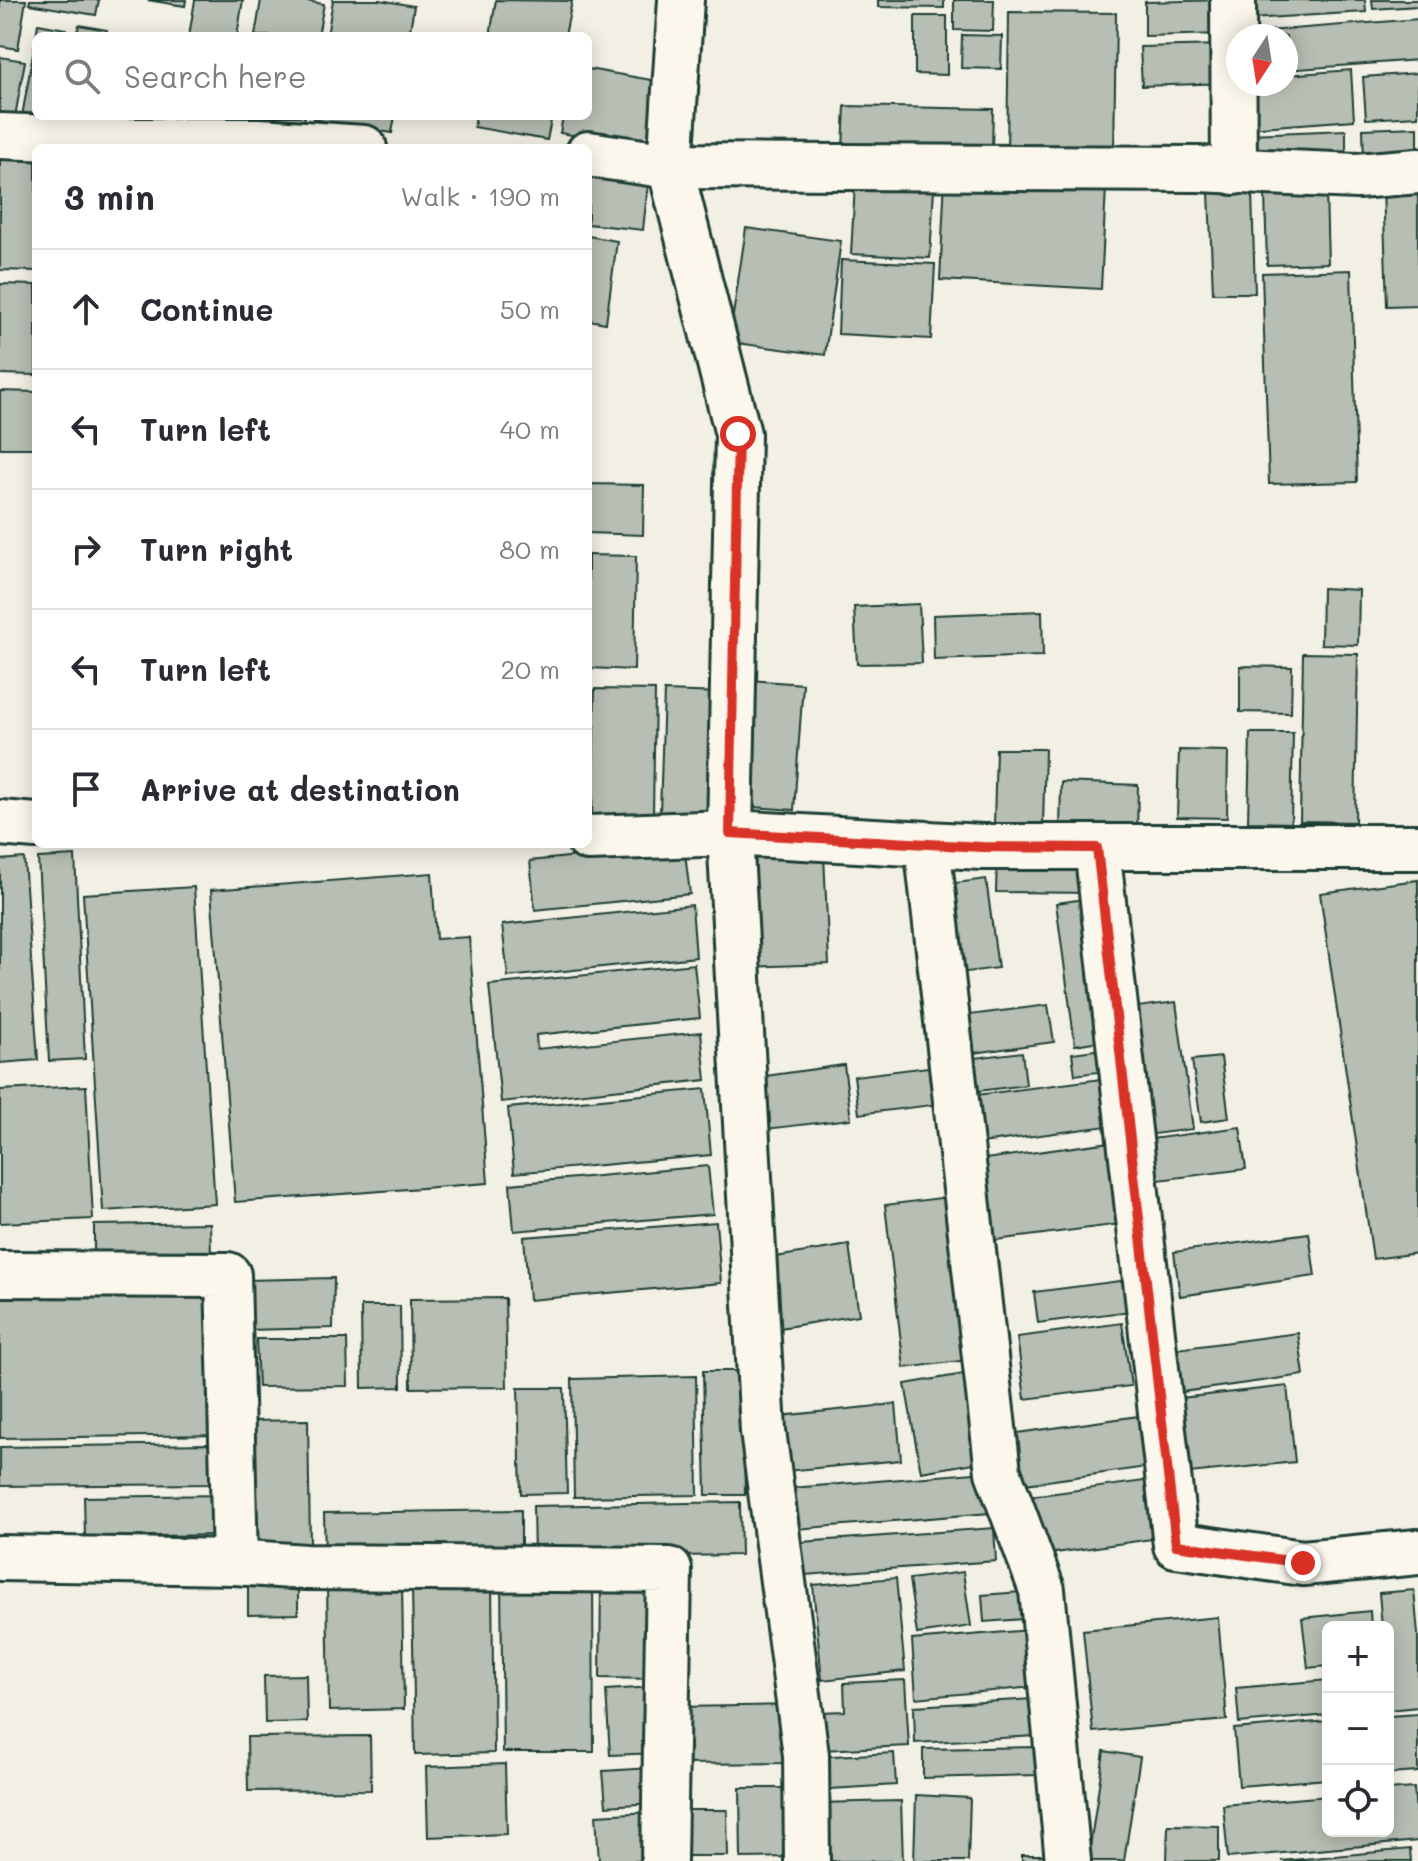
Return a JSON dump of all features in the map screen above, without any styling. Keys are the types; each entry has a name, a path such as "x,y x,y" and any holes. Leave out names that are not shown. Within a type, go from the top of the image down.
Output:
{"street":[{"path":"681,0 670,166 738,434 730,833 763,1431 806,1755 807,1861"},
{"path":"1233,0 1234,172"},
{"path":"0,136 304,144"},
{"path":"592,155 670,166 1198,169 1357,176 1418,171"},
{"path":"0,823 32,826"},
{"path":"592,838 730,833 982,847 1418,847"},
{"path":"927,844 998,1472 1042,1590 1068,1861"},
{"path":"1097,848 1176,1545 1303,1563 1418,1552"},
{"path":"0,1274 228,1275 235,1562"},
{"path":"0,1558 235,1562 305,1567 669,1570 664,1861"}],"building":[{"path":"0,0 26,0 18,49 0,46"},
{"path":"30,0 99,0 96,15 29,4"},
{"path":"147,0 186,0 185,6"},
{"path":"195,0 243,0 238,32 190,32"},
{"path":"261,0 300,0 324,4 319,32 256,32"},
{"path":"333,0 380,0 414,6 410,32 328,32"},
{"path":"496,0 572,1 566,32 491,32"},
{"path":"878,0 944,0 944,8 878,7"},
{"path":"954,0 994,0 993,31 954,30"},
{"path":"1224,0 1225,34 1145,36 1145,2"},
{"path":"1249,0 1365,0 1366,12 1250,19"},
{"path":"1372,0 1418,0 1418,6 1373,9"},
{"path":"1009,12 1116,13 1114,155 1007,153"},
{"path":"915,16 947,16 947,75 915,74"},
{"path":"1418,19 1418,60 1298,69 1298,29"},
{"path":"38,24 66,29 66,32 37,32"},
{"path":"79,25 107,30 106,32 78,32"},
{"path":"962,35 1002,36 1001,69 961,68"},
{"path":"1225,45 1226,83 1142,86 1140,47"},
{"path":"0,57 25,61 13,128 0,126"},
{"path":"32,60 32,118 21,122"},
{"path":"592,70 669,83 658,150 560,133 562,120 592,120"},
{"path":"1351,70 1354,120 1247,128 1244,96 1298,96 1298,74"},
{"path":"1418,73 1418,116 1366,119 1363,77"},
{"path":"845,106 993,109 992,151 843,149"},
{"path":"240,120 304,120 302,132"},
{"path":"319,120 394,120 392,133"},
{"path":"475,120 551,120 547,140 474,127"},
{"path":"1418,127 1418,160 1364,162 1363,129"},
{"path":"1346,130 1346,161 1247,164 1247,134"},
{"path":"0,152 32,153 32,271 0,270"},
{"path":"592,169 649,175 643,230 592,224"},
{"path":"945,178 1106,187 1101,289 940,280"},
{"path":"855,184 934,188 930,258 851,254"},
{"path":"1418,186 1418,305 1387,306 1383,187"},
{"path":"1252,191 1255,293 1213,293 1209,192"},
{"path":"1326,191 1328,263 1267,265 1265,194"},
{"path":"746,228 841,241 825,355 729,342"},
{"path":"592,237 617,241 606,323 592,321"},
{"path":"841,260 935,264 931,339 838,334"},
{"path":"1351,270 1357,482 1269,484 1262,273"},
{"path":"0,284 32,285 32,375 0,374"},
{"path":"0,391 32,392 32,448 0,448"},
{"path":"592,484 644,485 643,535 592,533"},
{"path":"592,555 636,556 634,670 592,668"},
{"path":"1322,588 1359,590 1358,645 1321,644"},
{"path":"919,604 922,663 857,664 854,607"},
{"path":"1042,611 1043,656 934,660 933,615"},
{"path":"1303,653 1358,654 1355,822 1300,821"},
{"path":"1240,666 1292,667 1291,713 1240,712"},
{"path":"749,680 803,684 794,810 741,806"},
{"path":"595,689 655,690 653,815 592,814"},
{"path":"664,691 722,693 718,815 660,813"},
{"path":"1250,733 1293,733 1291,823 1248,822"},
{"path":"996,749 1045,749 1043,826 994,825"},
{"path":"1179,750 1228,751 1227,818 1177,817"},
{"path":"1061,782 1138,785 1137,834 1060,832"},
{"path":"684,845 690,894 535,910 530,861"},
{"path":"997,853 1092,854 1091,893 996,892"},
{"path":"824,855 829,964 747,967 743,857"},
{"path":"75,856 85,1059 49,1061 38,858"},
{"path":"24,858 38,1060 0,1063 0,860"},
{"path":"432,873 436,939 469,937 488,1183 235,1202 211,890"},
{"path":"986,879 998,968 952,974 940,885"},
{"path":"1418,880 1418,1253 1373,1259 1320,893"},
{"path":"194,887 215,1204 103,1211 83,894"},
{"path":"1092,898 1111,1039 1075,1045 1056,903"},
{"path":"692,905 696,957 508,977 502,925"},
{"path":"694,964 700,1018 536,1035 537,1049 701,1032 706,1080 501,1102 489,985"},
{"path":"1176,1002 1193,1129 1146,1135 1129,1008"},
{"path":"1048,1005 1054,1042 958,1055 953,1017"},
{"path":"1102,1049 1106,1071 1075,1075 1072,1053"},
{"path":"1022,1052 1026,1085 970,1092 966,1059"},
{"path":"1221,1057 1229,1118 1201,1122 1192,1060"},
{"path":"844,1065 851,1119 758,1130 751,1078"},
{"path":"944,1065 949,1103 859,1114 854,1076"},
{"path":"1109,1078 1115,1125 974,1144 968,1096"},
{"path":"86,1086 93,1219 0,1223 0,1090"},
{"path":"705,1089 711,1155 514,1173 508,1108"},
{"path":"1240,1127 1246,1169 1143,1182 1136,1141"},
{"path":"1111,1142 1121,1224 981,1242 970,1161"},
{"path":"708,1166 713,1214 514,1231 510,1184"},
{"path":"956,1196 977,1359 904,1368 885,1205"},
{"path":"716,1222 721,1283 529,1300 524,1237"},
{"path":"210,1223 211,1256 94,1257 94,1225"},
{"path":"1309,1233 1315,1276 1180,1296 1174,1252"},
{"path":"849,1245 859,1315 774,1329 763,1259"},
{"path":"334,1278 333,1328 242,1330 240,1280"},
{"path":"1135,1279 1139,1310 1038,1323 1034,1292"},
{"path":"224,1294 225,1435 0,1438 0,1297"},
{"path":"505,1298 507,1387 411,1388 410,1299"},
{"path":"361,1306 400,1306 401,1387 362,1388"},
{"path":"1122,1323 1131,1386 1025,1399 1017,1337"},
{"path":"1298,1333 1304,1375 1182,1392 1176,1349"},
{"path":"256,1339 347,1339 348,1386 258,1387"},
{"path":"703,1371 743,1371 745,1495 706,1495"},
{"path":"970,1373 986,1461 921,1472 905,1384"},
{"path":"696,1376 698,1495 574,1497 572,1379"},
{"path":"1287,1386 1295,1462 1190,1473 1181,1398"},
{"path":"518,1388 564,1388 567,1493 521,1494"},
{"path":"896,1404 901,1460 775,1472 770,1417"},
{"path":"1146,1415 1154,1466 1018,1485 1010,1434"},
{"path":"308,1420 310,1544 250,1545 248,1421"},
{"path":"210,1444 211,1484 0,1486 0,1447"},
{"path":"986,1472 990,1513 784,1530 780,1489"},
{"path":"1151,1480 1159,1538 1041,1555 1033,1496"},
{"path":"224,1495 224,1535 85,1537 84,1497"},
{"path":"740,1502 741,1555 534,1558 533,1506"},
{"path":"521,1510 521,1556 325,1559 324,1513"},
{"path":"994,1528 996,1561 791,1576 788,1543"},
{"path":"963,1572 971,1626 917,1634 909,1579"},
{"path":"298,1578 298,1614 248,1615 248,1579"},
{"path":"896,1578 905,1671 822,1680 813,1585"},
{"path":"593,1580 594,1752 503,1752 501,1581"},
{"path":"601,1581 657,1581 656,1679 600,1678"},
{"path":"402,1582 404,1709 329,1711 327,1583"},
{"path":"492,1585 494,1753 415,1755 412,1586"},
{"path":"1414,1590 1418,1634 1418,1707 1394,1709 1394,1621 1381,1621 1379,1593"},
{"path":"1021,1592 1023,1619 984,1622 982,1595"},
{"path":"1370,1611 1371,1621 1322,1621 1322,1667 1308,1668 1302,1618"},
{"path":"1218,1617 1227,1720 1093,1732 1083,1630"},
{"path":"1030,1630 1034,1687 916,1698 912,1640"},
{"path":"306,1675 307,1722 265,1723 264,1676"},
{"path":"905,1680 909,1746 821,1750 819,1712 845,1711 844,1683"},
{"path":"1322,1681 1322,1716 1239,1723 1236,1688"},
{"path":"654,1687 658,1753 610,1755 606,1690"},
{"path":"1034,1699 1035,1736 915,1743 914,1706"},
{"path":"795,1705 796,1763 680,1764 678,1707"},
{"path":"1418,1714 1418,1772 1394,1774 1394,1716"},
{"path":"1322,1722 1322,1779 1239,1786 1234,1729"},
{"path":"370,1736 371,1790 248,1791 247,1737"},
{"path":"1039,1747 1039,1775 923,1778 923,1749"},
{"path":"1104,1751 1140,1757 1124,1861 1088,1861"},
{"path":"894,1753 896,1785 814,1790 812,1757"},
{"path":"505,1764 507,1834 428,1837 426,1767"},
{"path":"652,1768 654,1803 606,1806 603,1771"},
{"path":"740,1788 792,1788 793,1857 741,1858"},
{"path":"1414,1788 1418,1841 1228,1858 1223,1805 1322,1797 1322,1837 1394,1837 1394,1790"},
{"path":"916,1795 970,1798 968,1861 914,1861"},
{"path":"901,1801 903,1861 818,1861 816,1803"},
{"path":"676,1810 727,1810 728,1856 677,1856"},
{"path":"651,1812 654,1861 599,1861 596,1815"},
{"path":"1168,1825 1219,1826 1219,1861 1167,1861"},
{"path":"1410,1849 1411,1861 1281,1861"},
{"path":"1022,1855 1060,1855 1060,1861 1022,1861"}],"route":[{"path":"738,434 730,833 982,847 1097,848 1176,1545 1303,1563"}]}
